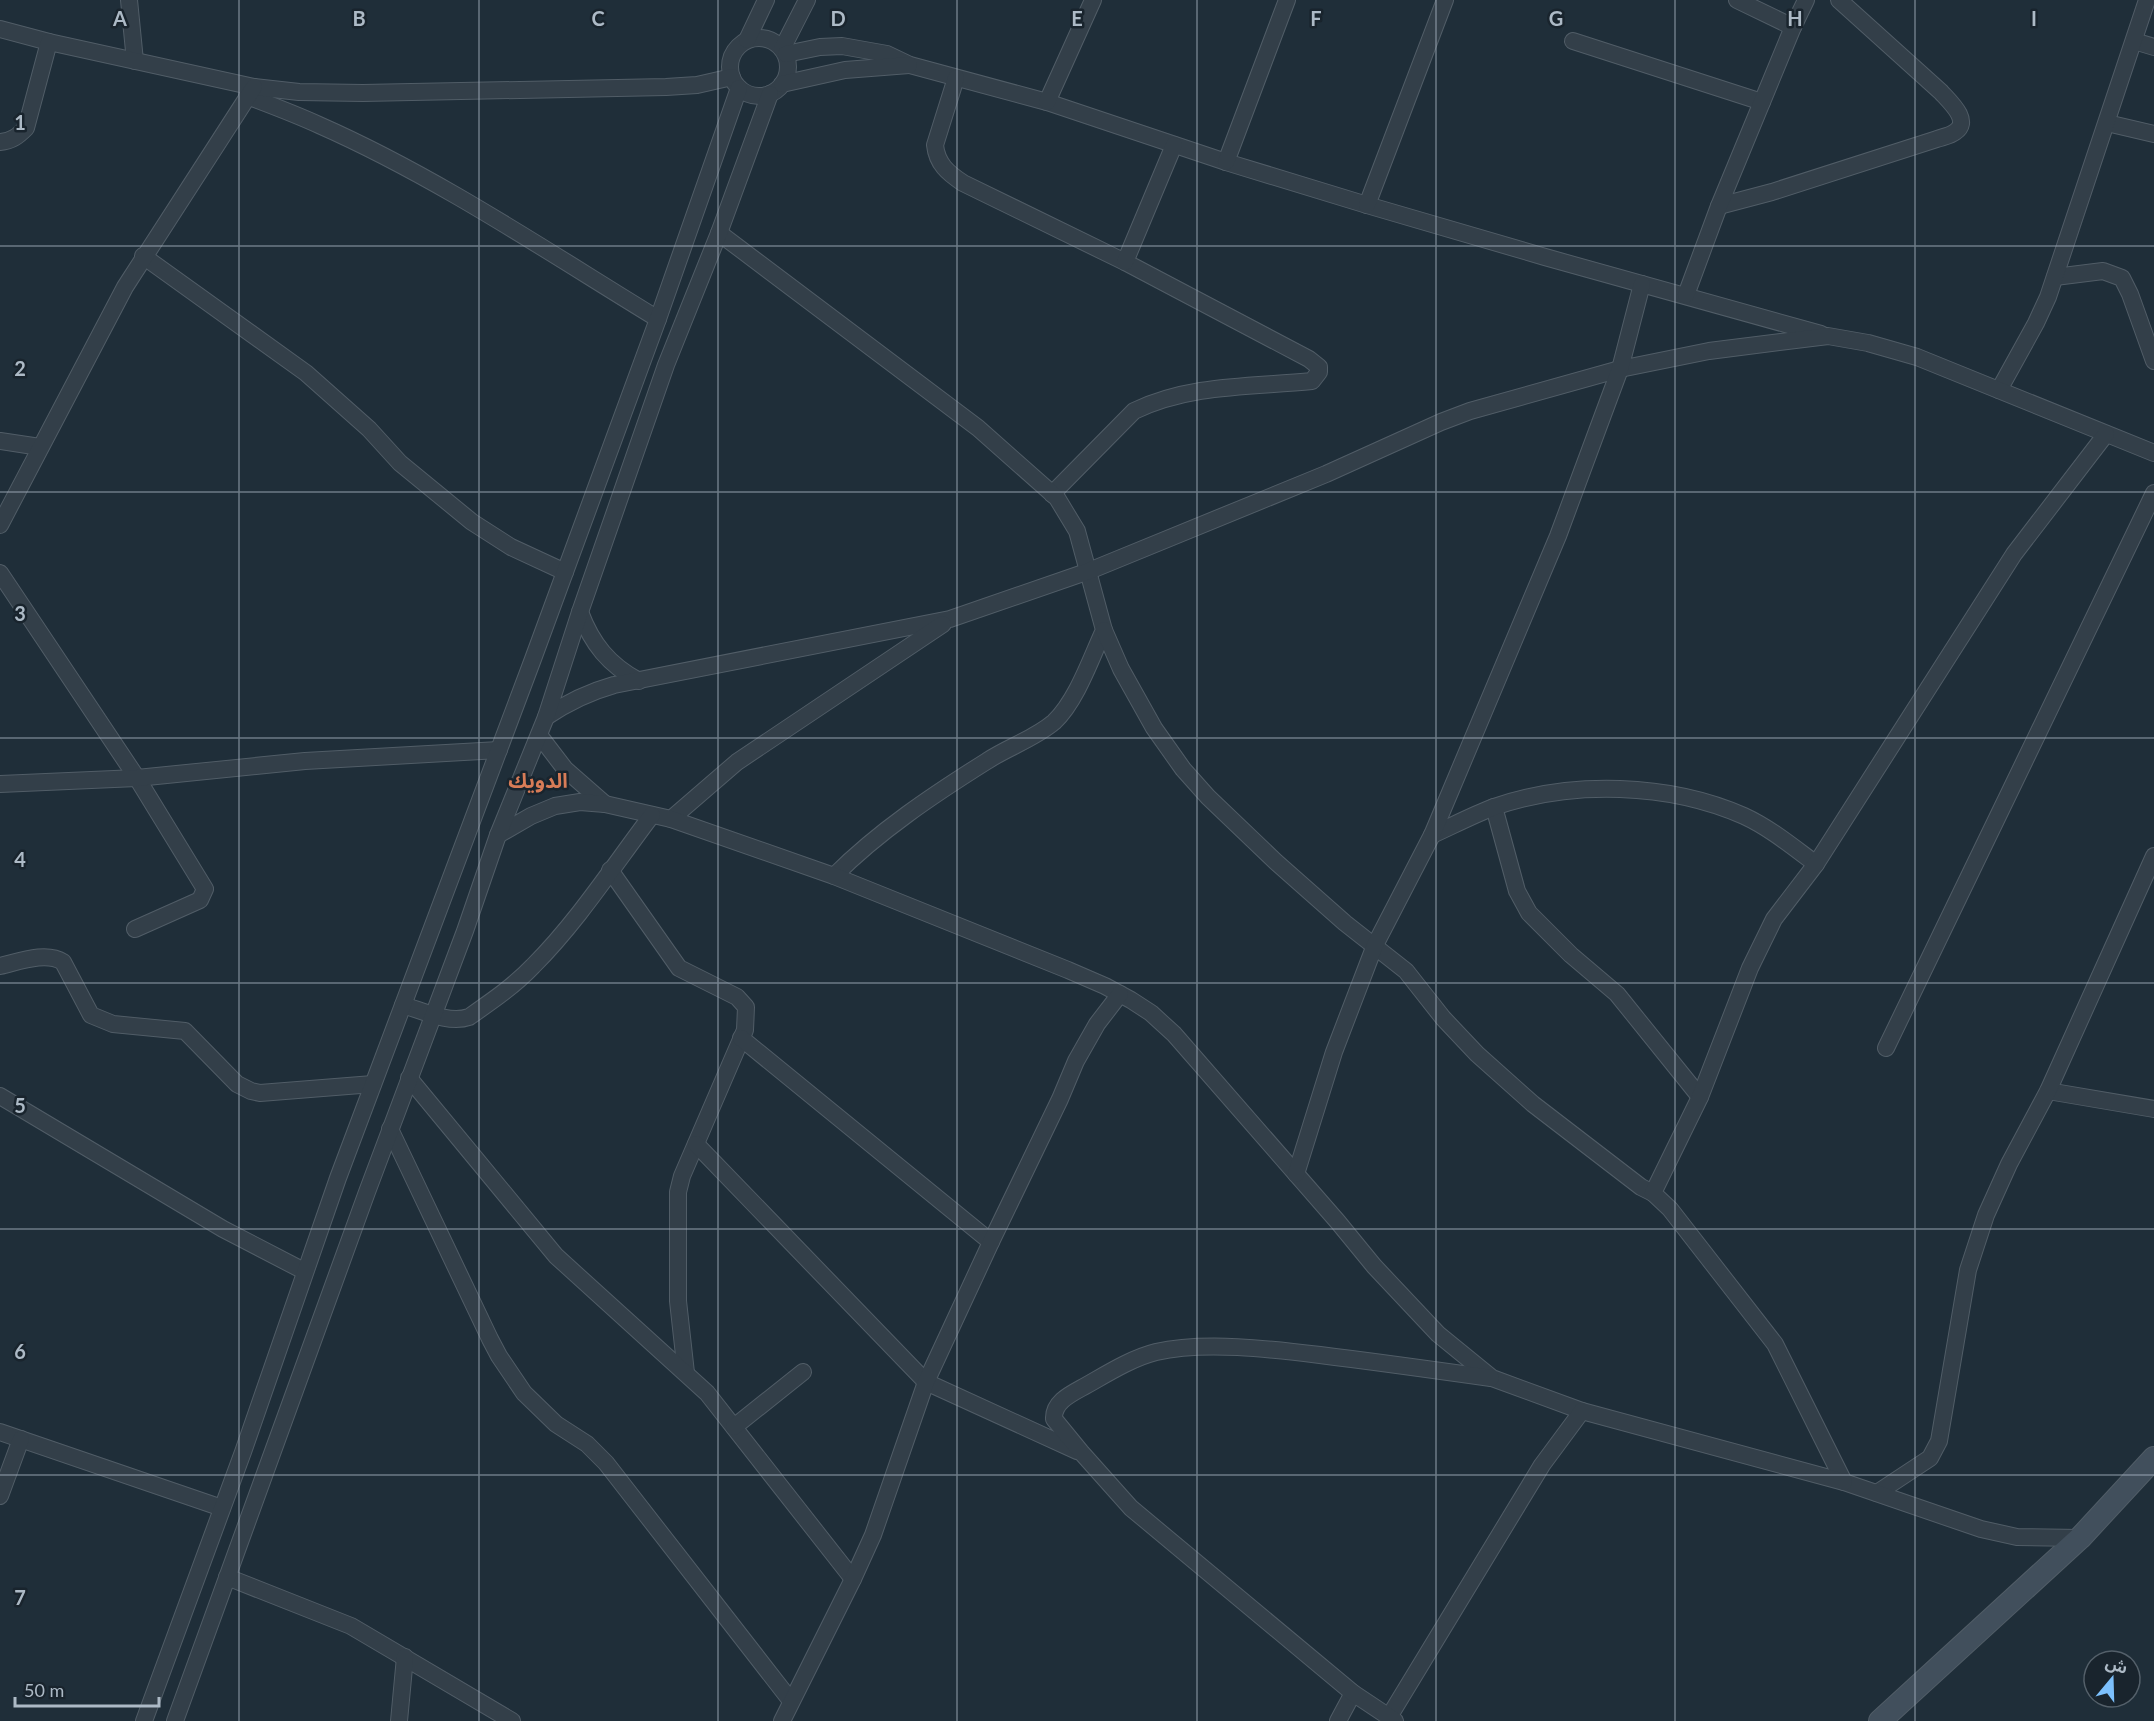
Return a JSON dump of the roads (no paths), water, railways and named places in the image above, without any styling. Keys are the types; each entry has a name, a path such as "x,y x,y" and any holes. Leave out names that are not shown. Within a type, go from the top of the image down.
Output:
{"street":[{"path":"129,0 135,60"},
{"path":"747,40 766,0"},
{"path":"784,51 807,0"},
{"path":"1047,102 1093,0"},
{"path":"1226,162 1287,0"},
{"path":"1367,206 1445,0"},
{"path":"1737,0 1794,27"},
{"path":"1686,295 1719,206 1806,0"},
{"path":"1719,206 1783,189 1936,139 1956,132 1961,126 1962,120 1953,105 1941,92 1839,0"},
{"path":"1999,390 2036,324 2055,277 2147,0"},
{"path":"0,29 135,60 250,91 400,166 524,237 658,320"},
{"path":"175,1721 498,835 546,717 666,365 776,89 786,75 788,65 784,51 766,39 747,40 733,55 730,65 736,82 751,94 759,96 776,89 834,72 910,65"},
{"path":"1573,41 1762,102"},
{"path":"2134,41 2154,47"},
{"path":"0,142 17,137 26,128 49,42"},
{"path":"784,51 842,46 887,54 910,65 1047,102 1367,206 1828,336 1868,343 1917,357 2154,453"},
{"path":"956,78 935,145 936,156 949,173 963,183 1125,262 1309,359 1319,367 1319,372 1312,381 1222,387 1191,392 1149,404 1134,411 1052,494"},
{"path":"250,91 363,93 581,89 736,82"},
{"path":"144,1721 222,1508 304,1271 658,320 736,82"},
{"path":"0,525 143,256 250,91"},
{"path":"2107,123 2154,134"},
{"path":"1125,262 1174,145"},
{"path":"719,233 978,428 1052,494 1070,517 1077,531 1104,630 1121,669 1154,728 1195,783 1276,862 1345,923 1406,971 1461,1039 1533,1104 1641,1187 1653,1193 1670,1209 1775,1344 1844,1482"},
{"path":"143,256 306,373 369,429 400,463 430,490 472,522 511,547 565,572"},
{"path":"2055,277 2103,271 2122,278 2154,361"},
{"path":"1296,1174 1334,1052 1375,945 1431,835 1558,536 1620,369 1642,284"},
{"path":"546,717 590,692 614,685 950,619 1089,571 1326,474 1441,422 1510,399 1620,369 1709,351 1828,336"},
{"path":"1653,1193 1700,1097 1750,968 1774,919 1816,864 2014,554 2106,434"},
{"path":"0,441 40,447"},
{"path":"1886,1048 2154,493"},
{"path":"579,532 604,543"},
{"path":"0,573 137,778 205,889 200,900 135,929"},
{"path":"580,612 586,630 596,646 623,672 639,681"},
{"path":"671,819 737,762 950,619"},
{"path":"834,876 870,842 913,810 989,759 1054,722 1080,683 1104,630"},
{"path":"539,735 565,769 605,804"},
{"path":"0,784 137,778 305,761 499,750"},
{"path":"1431,835 1494,807 1534,796 1574,790 1632,790 1676,794 1746,817 1785,840 1816,864"},
{"path":"498,835 531,816 555,806 580,802 605,804 671,819 834,876 1068,970 1120,994 1151,1013 1174,1034 1374,1266 1438,1334 1492,1378"},
{"path":"1494,807 1516,891 1529,913 1549,935 1617,994 1700,1097"},
{"path":"403,1005 458,1020 469,1017 506,992 534,965 568,926 652,815"},
{"path":"1877,1493 1930,1458 1939,1441 1972,1259 1986,1215 2009,1164 2048,1091 2154,856"},
{"path":"610,870 680,968 737,997 746,1007 745,1030 682,1176 677,1203 678,1301 686,1372"},
{"path":"0,966 48,957 57,959 63,962 91,1015 113,1024 185,1031 237,1084 251,1091 260,1093 373,1084"},
{"path":"782,1721 854,1579 873,1535 926,1382 991,1242 1076,1061 1097,1024 1120,994"},
{"path":"741,1038 991,1242"},
{"path":"409,1078 556,1256 707,1393 854,1579"},
{"path":"2048,1091 2154,1109"},
{"path":"0,1096 223,1229 304,1271"},
{"path":"390,1129 490,1339 524,1393 556,1424 587,1444 606,1462 791,1701"},
{"path":"696,1144 926,1382 1081,1452"},
{"path":"1582,1411 1542,1465 1392,1719 1353,1694 1131,1508 1054,1419 1056,1406 1076,1391 1147,1355 1158,1352 1213,1348 1266,1349 1492,1378 1582,1411 1844,1482 1981,1529 2017,1538 2080,1538"},
{"path":"734,1427 802,1372"},
{"path":"0,1432 222,1508"},
{"path":"0,1496 21,1439"},
{"path":"1880,1721 2080,1538 2154,1458"},
{"path":"227,1577 351,1626 512,1721"},
{"path":"399,1721 405,1657"},
{"path":"1338,1721 1353,1694"}],"district":[{"name":"الدويك","path":"538,781"}]}
